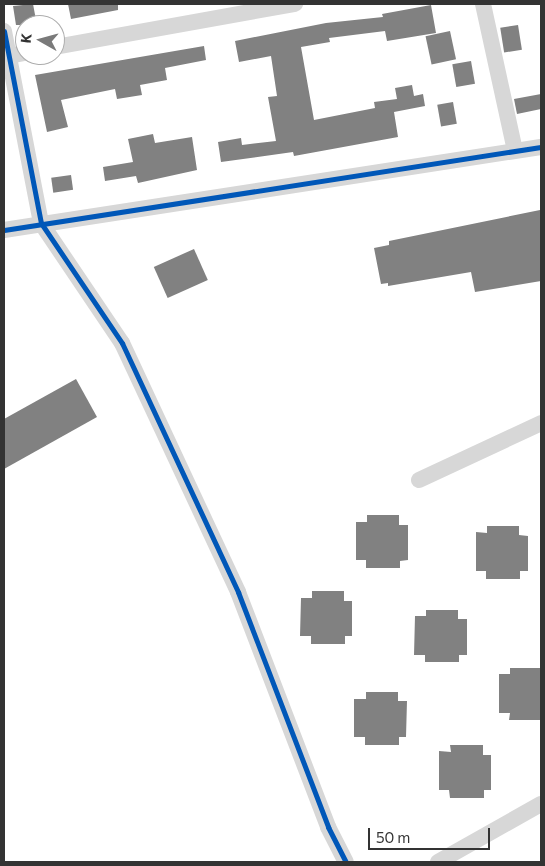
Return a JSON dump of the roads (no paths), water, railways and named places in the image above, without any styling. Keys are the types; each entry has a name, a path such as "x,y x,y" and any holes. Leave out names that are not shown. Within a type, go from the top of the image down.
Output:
{"street":[{"path":"65,45 295,4"},
{"path":"483,4 515,151"},
{"path":"4,31 6,56 41,224 122,343 238,592 328,827 346,862"},
{"path":"4,230 541,147"},
{"path":"419,480 541,423"},
{"path":"438,862 541,804"}]}
